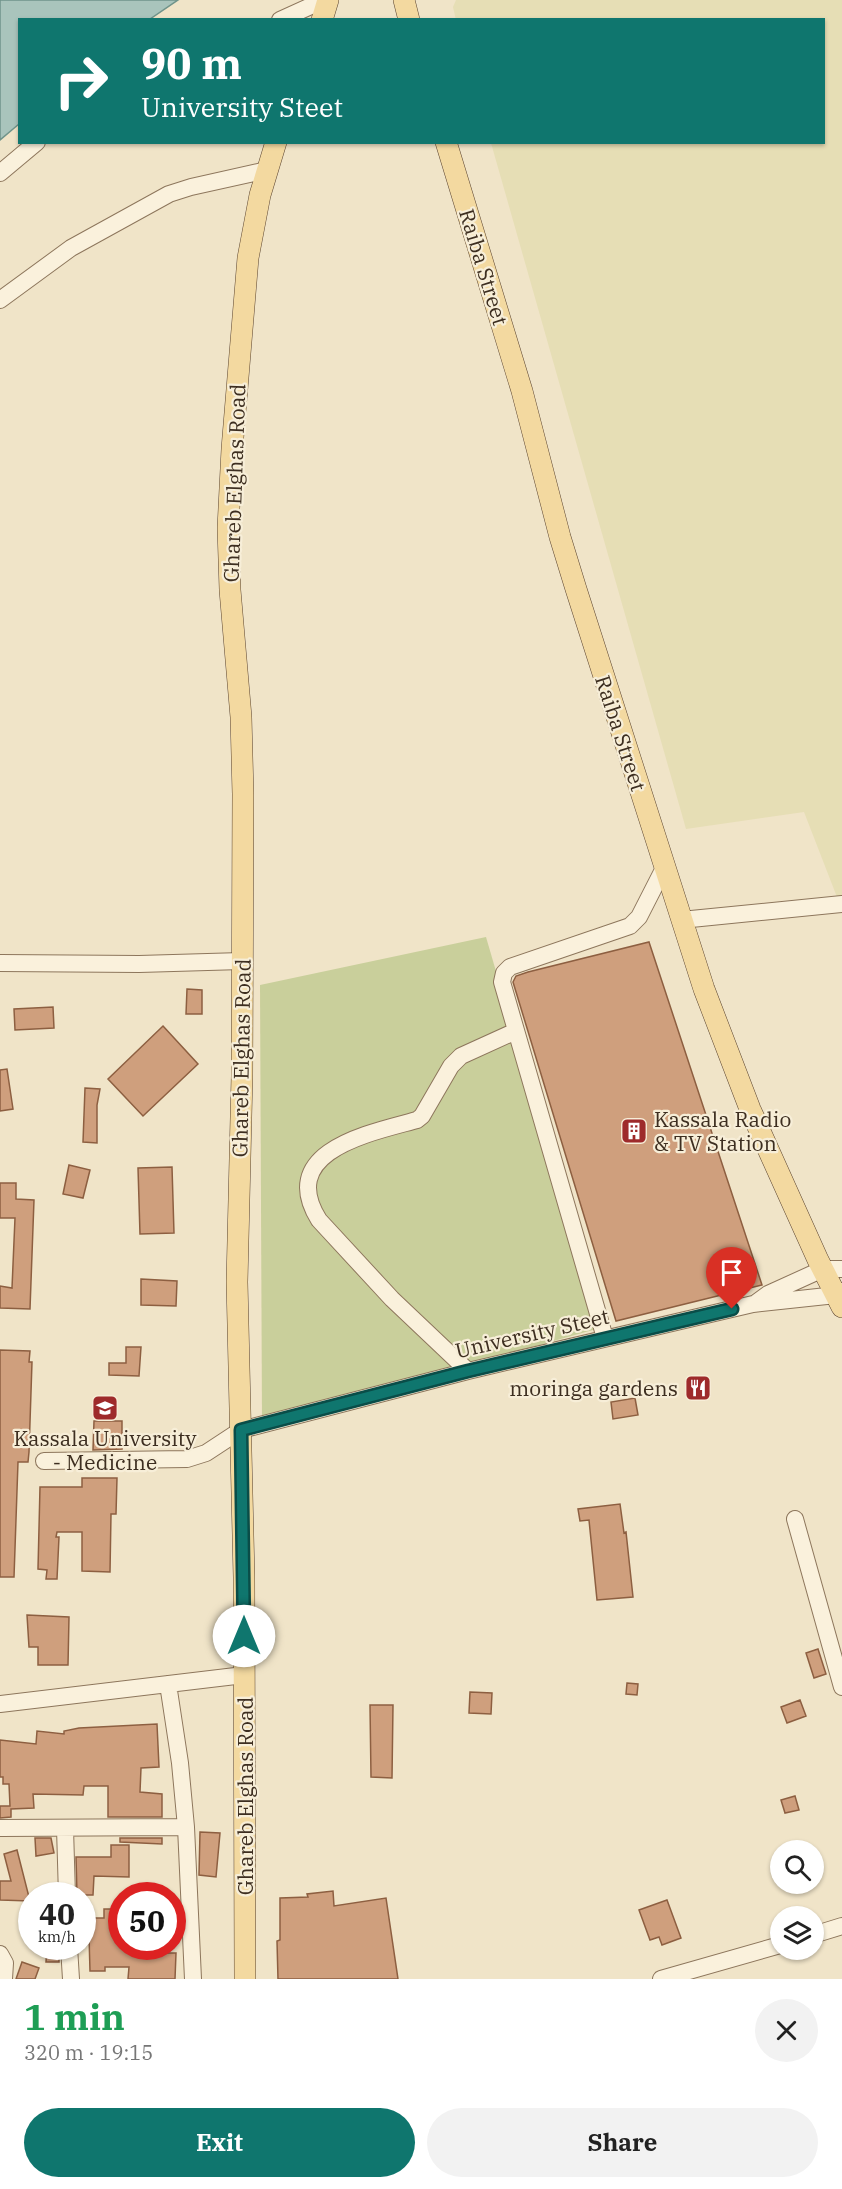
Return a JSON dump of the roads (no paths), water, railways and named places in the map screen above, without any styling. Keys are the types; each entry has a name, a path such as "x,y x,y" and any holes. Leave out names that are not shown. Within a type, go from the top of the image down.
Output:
{"main road":[{"path":"323,18 328,0"},
{"path":"404,0 408,18"},
{"name":"Ghareb Elghas Road","path":"245,1979 244,1675 237,1282 242,1087 243,865 241,717 230,590 228,528 232,449 248,258 260,195 275,144"},
{"name":"Raiba Street","path":"447,144 522,391 563,548 704,989 746,1098 832,1269 840,1297"}],"street":[{"path":"284,18 324,0"},
{"path":"0,174 36,144"},
{"path":"0,300 71,249 169,194 190,187 267,170"},
{"path":"605,1338 502,982 504,973 510,967 630,926 639,917 664,868"},
{"path":"681,920 842,904"},
{"path":"0,963 139,964 242,961"},
{"path":"468,1371 392,1299 319,1220 310,1206 307,1188 311,1172 327,1152 359,1136 417,1120 428,1107 451,1066 461,1056 516,1031"},
{"path":"753,1304 768,1294 832,1269"},
{"name":"University Steet","path":"44,1461 187,1459 206,1453 241,1430 468,1371 753,1304 840,1297"},
{"path":"795,1520 842,1687"},
{"path":"0,1704 244,1675"},
{"path":"168,1684 180,1763 186,1827 193,1979"},
{"path":"0,1828 186,1827"},
{"path":"64,1828 66,1882"},
{"path":"824,1932 842,1926"},
{"path":"661,1979 770,1948"},
{"path":"0,1954 4,1963 4,1979"},
{"path":"70,1960 71,1979"}],"water":[{"path":"0,0 178,0 151,18 18,18 18,125 0,140"}],"place":[{"name":"Kassala Radio & TV Station","path":"634,1131"},
{"name":"moringa gardens","path":"698,1388"},
{"name":"Kassala University - Medicine","path":"105,1408"}]}
